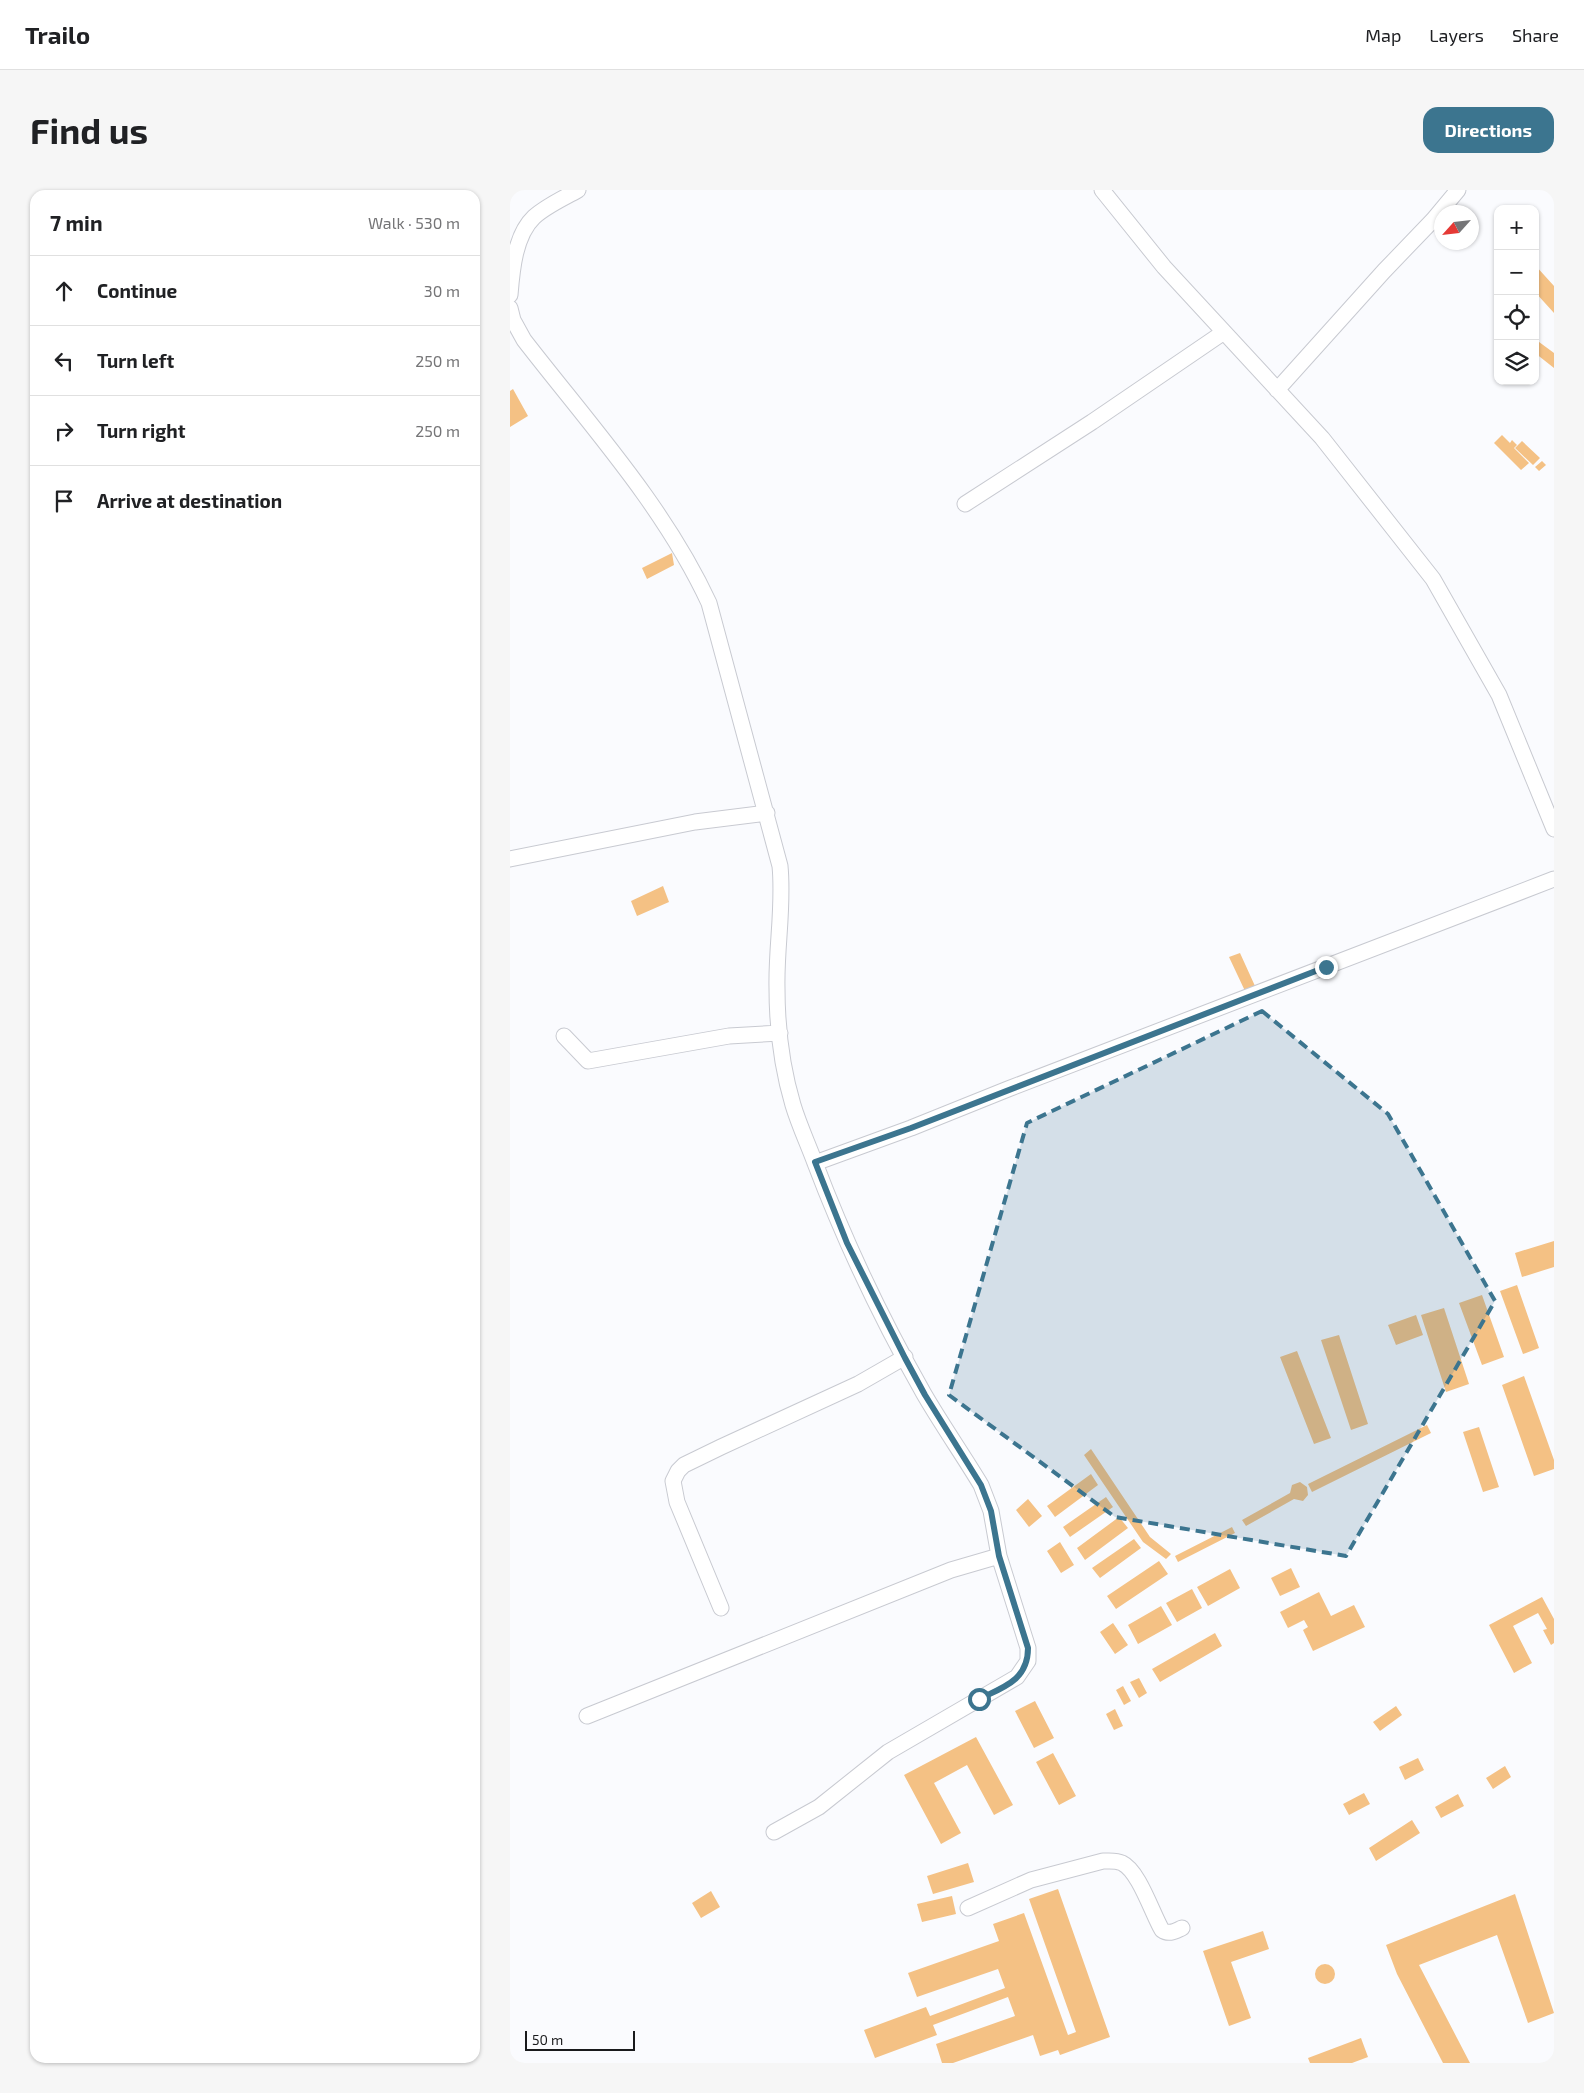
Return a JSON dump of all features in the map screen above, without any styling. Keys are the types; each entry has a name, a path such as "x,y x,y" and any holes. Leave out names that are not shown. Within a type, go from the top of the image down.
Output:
{"street":[{"path":"510,295 515,258 520,240 527,226 540,213 578,190"},
{"path":"1102,190 1164,267 1322,438 1433,579 1500,695 1554,829"},
{"path":"1277,390 1384,270 1433,220 1458,190"},
{"path":"510,308 513,320 524,340 648,500 672,534 694,570 709,603 780,866 782,883 777,980 783,1061 793,1106 847,1243 925,1395 981,1485 994,1520 999,1556 1028,1648 1028,1661 1018,1677 888,1752 819,1807 774,1832"},
{"path":"965,504 1092,422 1224,332"},
{"path":"510,859 695,822 767,813"},
{"path":"815,1162 911,1128 1554,879"},
{"path":"564,1036 588,1061 729,1036 780,1033"},
{"path":"721,1608 677,1502 673,1482 678,1471 684,1465 833,1396 905,1358"},
{"path":"587,1716 951,1570 999,1556"},
{"path":"968,1908 1031,1880 1103,1861 1113,1861 1123,1863 1138,1879 1162,1930 1174,1932 1182,1928"}],"highlighted area":[{"path":"1262,1011 1388,1114 1495,1301 1346,1556 1115,1517 949,1395 1027,1123"}],"building":[{"path":"1539,269 1554,286 1554,313 1539,296"},
{"path":"1539,342 1554,353 1554,368 1539,356"},
{"path":"513,389 528,416 510,427 510,391"},
{"path":"1502,435 1510,443 1512,440 1517,445 1514,448 1529,463 1521,470 1494,443"},
{"path":"1522,441 1540,458 1533,465 1515,448"},
{"path":"1542,461 1546,465 1539,471 1535,467"},
{"path":"672,553 674,565 647,579 642,568"},
{"path":"663,886 669,902 637,916 631,901"},
{"path":"1240,953 1255,986 1245,991 1229,957"},
{"path":"1554,1241 1554,1267 1522,1277 1515,1253"},
{"path":"1517,1285 1539,1348 1523,1354 1500,1291"},
{"path":"1482,1295 1504,1357 1482,1365 1459,1303"},
{"path":"1444,1308 1469,1384 1446,1392 1421,1315"},
{"path":"1416,1315 1423,1335 1396,1345 1388,1325"},
{"path":"1339,1335 1368,1424 1351,1430 1321,1340"},
{"path":"1297,1351 1331,1438 1314,1444 1280,1357"},
{"path":"1524,1376 1554,1460 1554,1469 1534,1476 1502,1385"},
{"path":"1427,1425 1431,1433 1312,1492 1308,1484"},
{"path":"1479,1427 1499,1487 1483,1492 1463,1432"},
{"path":"1091,1449 1150,1537 1171,1554 1166,1559 1143,1542 1084,1455"},
{"path":"1091,1474 1098,1485 1055,1517 1047,1506"},
{"path":"1300,1482 1307,1487 1308,1495 1303,1501 1294,1499 1246,1526 1242,1520 1290,1493 1292,1485"},
{"path":"1106,1497 1113,1507 1070,1537 1063,1527"},
{"path":"1028,1499 1042,1516 1029,1527 1016,1510"},
{"path":"1119,1517 1128,1528 1085,1560 1077,1548"},
{"path":"1232,1527 1235,1533 1178,1562 1175,1556"},
{"path":"1134,1539 1141,1548 1100,1578 1092,1568"},
{"path":"1060,1542 1074,1565 1061,1573 1047,1551"},
{"path":"1159,1561 1168,1574 1116,1609 1107,1596"},
{"path":"1291,1568 1300,1587 1280,1596 1271,1578"},
{"path":"1230,1569 1240,1588 1208,1606 1197,1587"},
{"path":"1192,1589 1202,1608 1177,1622 1166,1603"},
{"path":"1319,1592 1331,1616 1354,1605 1365,1627 1313,1651 1303,1630 1308,1627 1304,1620 1288,1628 1280,1612"},
{"path":"1542,1597 1554,1619 1554,1643 1551,1645 1543,1630 1547,1629 1538,1613 1513,1626 1532,1663 1514,1673 1489,1625"},
{"path":"1161,1606 1172,1625 1138,1644 1128,1625"},
{"path":"1113,1623 1128,1645 1115,1654 1100,1632"},
{"path":"1215,1633 1222,1646 1160,1682 1152,1669"},
{"path":"1139,1678 1147,1693 1139,1698 1130,1682"},
{"path":"1123,1686 1131,1701 1124,1705 1116,1690"},
{"path":"1035,1701 1054,1738 1034,1748 1015,1711"},
{"path":"1396,1706 1402,1715 1380,1731 1373,1722"},
{"path":"1115,1709 1123,1726 1114,1730 1106,1714"},
{"path":"976,1737 1013,1805 994,1815 967,1765 934,1783 961,1833 941,1844 904,1775"},
{"path":"1053,1753 1076,1796 1059,1805 1036,1762"},
{"path":"1418,1758 1424,1770 1405,1780 1399,1767"},
{"path":"1505,1766 1511,1777 1493,1789 1486,1778"},
{"path":"1364,1793 1370,1804 1349,1815 1343,1804"},
{"path":"1458,1794 1464,1806 1441,1818 1435,1807"},
{"path":"1412,1820 1420,1833 1376,1861 1369,1848"},
{"path":"968,1863 974,1882 933,1894 927,1876"},
{"path":"1058,1889 1110,2037 1060,2055 1058,2050 1040,2056 1033,2035 953,2063 942,2063 936,2044 1015,2016 1008,1997 933,2025 937,2035 875,2058 864,2030 926,2007 930,2016 1005,1988 998,1969 917,1997 908,1973 999,1941 993,1924 1024,1913 1068,2035 1076,2032 1029,1899"},
{"path":"711,1891 720,1907 701,1918 692,1903"},
{"path":"1515,1894 1554,2013 1528,2023 1497,1935 1419,1965 1470,2063 1443,2063 1397,1974 1386,1945"},
{"path":"952,1896 956,1914 922,1922 917,1904"},
{"path":"1263,1931 1269,1949 1231,1962 1251,2018 1229,2026 1203,1951"},
{"path":"1325,1964 1332,1967 1335,1974 1332,1981 1325,1984 1318,1981 1315,1974 1318,1967"},
{"path":"1361,2038 1368,2057 1352,2063 1310,2063 1308,2058"}],"route":[{"path":"979,1699 1018,1677 1028,1661 1028,1648 999,1556 996,1530 991,1511 981,1485 925,1395 866,1281 847,1243 815,1162 911,1128 1326,967"}]}
